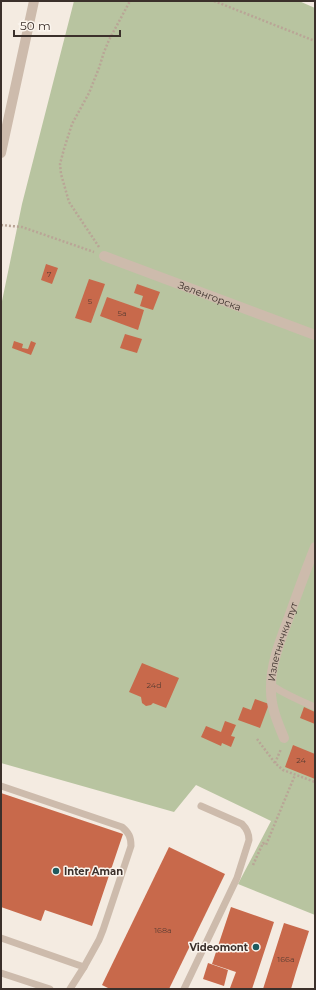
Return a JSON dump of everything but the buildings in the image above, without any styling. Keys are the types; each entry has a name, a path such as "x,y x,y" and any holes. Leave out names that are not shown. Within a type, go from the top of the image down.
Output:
{"street":[{"path":"1,153 34,1"},
{"name":"Зеленгорска","path":"104,256 315,335"},
{"name":"Излетнички пут","path":"284,738 272,705 271,685 273,669 281,639 315,548"}],"lane":[{"path":"271,685 290,697 315,707"},
{"path":"1,786 122,828 129,833 131,846 107,919 99,940 70,989"},
{"path":"184,989 237,878 249,840 249,833 242,824 201,806"},
{"path":"1,938 84,967"},
{"path":"1,973 50,989"}],"path":[{"path":"104,256 69,202 61,174 60,164 72,124 89,93 109,40 130,1"},
{"path":"214,1 315,41"},
{"path":"1,225 22,227 104,256"},
{"path":"257,739 283,770 315,782"},
{"path":"252,868 262,844 266,845 295,775"}],"green space":[{"path":"74,1 299,1 315,8 315,915 238,884 271,821 196,785 174,812 1,763 1,306 22,204"}],"place":[{"name":"Inter Aman","path":"56,871"},
{"name":"Videomont","path":"256,947"}]}
